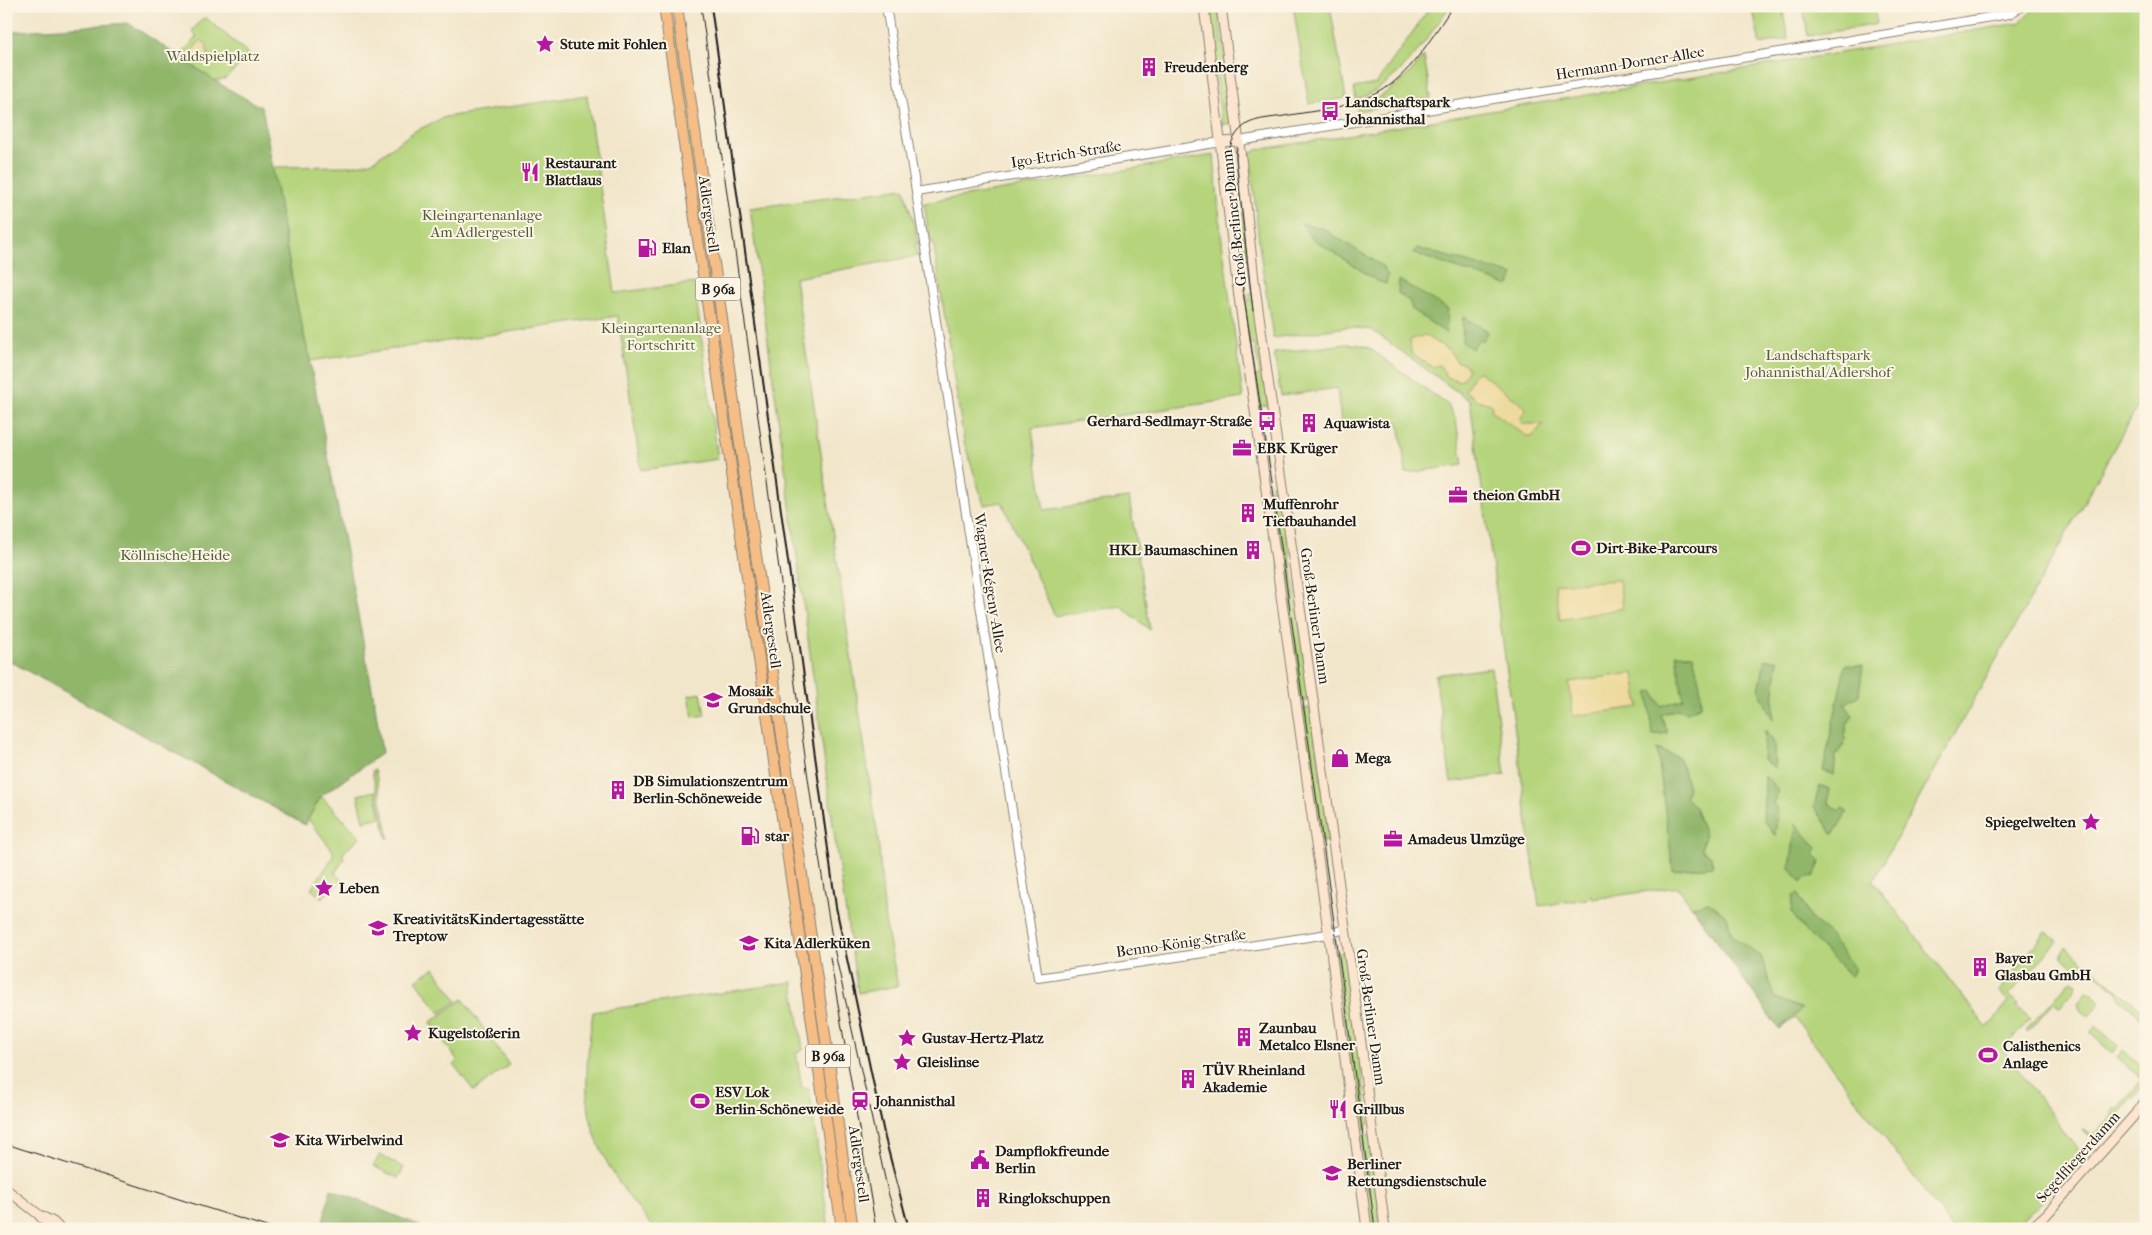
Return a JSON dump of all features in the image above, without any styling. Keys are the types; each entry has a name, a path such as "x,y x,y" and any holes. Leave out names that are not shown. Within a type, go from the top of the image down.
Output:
{"main road":[{"name":"Adlergestell","path":"664,6 753,573"},
{"name":"Adlergestell","path":"677,6 753,573 791,838 842,1229"},
{"name":"Groß-Berliner Damm","path":"1204,6 1237,283 1328,934 1367,1229"},
{"name":"Groß-Berliner Damm","path":"1221,6 1239,141 1254,280 1385,1229"},
{"path":"1221,142 1239,141"},
{"name":"Adlergestell","path":"791,838 853,1229"},
{"name":"Segelfliegerdamm","path":"2030,1229 2046,1214 2146,1102"},
{"path":"6,1189 38,1214 52,1229"},
{"path":"38,1214 54,1222 60,1229"}],"street":[{"name":"Wagner-Régeny-Allee","path":"886,6 1038,978"},
{"name":"Hermann-Dorner-Allee","path":"1239,141 2009,14 2023,6"},
{"name":"Igo-Etrich-Straße","path":"916,192 1221,142"},
{"name":"Benno-König-Straße","path":"1038,978 1328,934 1345,929"}],"green space":[{"path":"1206,6 1218,6 1234,122 1222,125"},
{"path":"1293,6 1330,6 1346,98 1309,104"},
{"path":"1431,6 1450,6 1420,48 1399,72 1386,83 1356,100 1354,88 1376,84"},
{"path":"1752,6 1782,6 1788,39 1760,44"},
{"path":"1803,6 1874,6 1877,24 1808,36"},
{"name":"Landschaftspark Johannisthal/Adlershof","path":"2038,6 2146,6 2146,391 1873,881 1987,1028 2009,1001 1999,991 2046,931 2058,941 2009,995 2018,1003 2016,1006 2031,1019 2002,1048 2082,1156 2036,1208 2010,1229 1953,1229 1795,1018 1779,1029 1678,887 1593,899 1592,895 1587,899 1539,906 1470,401 1372,330 1347,327 1273,338 1260,252 1250,154 1257,150 2019,23"},
{"name":"Waldspielplatz","path":"206,18 250,55 225,79 170,88 166,73 197,36 192,31 202,19"},
{"name":"Köllnische Heide","path":"128,23 225,87 261,107 263,112 295,296 310,361 375,705 382,753 321,796 305,825 6,659 6,32"},
{"path":"672,24 674,24 682,62 706,227 701,229"},
{"path":"1424,56 1431,98 1357,111 1357,108 1394,87 1410,73"},
{"name":"Kleingartenanlage Am Adlergestell","path":"587,95 615,293 694,283 718,459 641,470 618,316 310,361 295,296 272,167 350,166 371,162 415,131 445,117"},
{"path":"1214,155 1221,234 1243,398 1032,428 1044,510 1129,498 1150,630 1121,606 1055,616 1002,502 984,505 964,442 933,241 930,241 924,203"},
{"path":"904,188 917,236 918,243 915,244 917,256 795,278 878,838 885,921 898,986 858,993 837,854 750,208"},
{"path":"1244,213 1248,259 1242,260 1247,301 1250,301 1249,293 1253,293 1269,405 1257,406 1253,377 1260,375 1255,344 1249,345 1232,214 1236,214 1239,229 1242,229 1240,214"},
{"path":"1301,223 1322,228 1382,266 1388,276 1386,284 1377,281 1310,237"},
{"path":"706,230 727,381 723,382 702,232"},
{"path":"1417,248 1514,275 1509,286 1412,253"},
{"path":"1399,280 1448,309 1446,333 1412,310 1410,302 1398,293"},
{"path":"1463,317 1488,331 1483,341 1479,339 1472,349 1462,342"},
{"path":"1346,344 1361,345 1369,348 1448,405 1456,420 1463,465 1406,473 1399,422 1342,430 1337,388 1281,396 1274,353"},
{"path":"728,383 752,561 744,523 723,384"},
{"path":"1280,483 1310,698 1307,698 1307,702 1303,700 1298,701 1269,489 1272,489 1271,484"},
{"path":"754,582 763,626 791,825 787,826 752,583"},
{"path":"1676,654 1693,655 1700,685 1701,706 1687,712 1678,709 1661,715 1668,733 1653,735 1648,693 1653,691 1661,706 1683,699"},
{"path":"1765,660 1778,660 1773,720 1759,691"},
{"path":"1845,665 1863,666 1859,695 1845,704 1853,716 1847,724 1844,745 1836,755 1834,775 1823,771"},
{"path":"1491,668 1505,775 1451,782 1435,675"},
{"path":"701,693 705,715 693,717 689,695"},
{"path":"1311,708 1330,841 1322,842 1321,839 1318,839 1300,709"},
{"path":"1765,730 1774,744 1775,768 1763,759"},
{"path":"1657,749 1680,758 1688,788 1685,797 1695,807 1705,836 1701,849 1711,856 1713,866 1673,871"},
{"path":"375,770 389,838 387,838 372,771"},
{"path":"1765,776 1779,791 1773,803 1778,810 1775,836 1763,819"},
{"path":"1820,785 1829,789 1828,803 1839,811 1843,808 1847,812 1833,835 1814,806"},
{"path":"375,791 381,817 364,821 358,795"},
{"path":"321,796 360,837 343,853 344,859 335,873 342,880 322,898 311,889 333,857 333,851 308,819"},
{"path":"1796,824 1817,848 1814,854 1821,861 1814,876 1805,878 1801,883 1790,868"},
{"path":"791,850 801,889 826,1066 822,1066"},
{"path":"1798,894 1810,918 1826,931 1855,969 1851,977 1803,929 1791,912 1793,896"},
{"path":"1709,902 1727,916 1732,936 1761,956 1774,997 1802,1009 1779,1029 1692,906"},
{"path":"2066,947 2146,1013 2146,1022 2120,999 2118,992 2097,975 2081,974 2062,957"},
{"path":"1345,952 1369,1124 1366,1125 1367,1129 1358,1128 1334,953"},
{"path":"434,968 457,1001 440,1013 416,980"},
{"path":"2071,980 2077,983 2075,989 2060,1007 2054,1002 2028,1032 2026,1030"},
{"name":"ESV Lok Berlin-Schöneweide","path":"793,982 803,1050 796,1052 802,1088 809,1088 829,1229 655,1229 609,1167 594,1131 589,1113 587,1093 588,1052 593,1012"},
{"path":"2087,991 2092,993 2101,1003 2089,1016 2080,1010 2078,1003"},
{"path":"463,999 509,1065 474,1091 454,1065 458,1061 431,1023"},
{"path":"2096,1026 2118,1046 2112,1053 2090,1033"},
{"path":"2123,1050 2146,1071 2146,1084 2095,1141 2082,1130 2093,1137 2114,1113 2112,1110 2114,1108 2117,1110 2143,1080 2117,1057"},
{"path":"826,1068 849,1229 845,1229 822,1069"},
{"path":"1362,1134 1371,1135 1382,1229 1371,1229 1360,1139"},
{"path":"380,1155 404,1168 398,1178 373,1166"},
{"path":"331,1189 427,1229 321,1229"}],"sand":[{"path":"201,40 208,46 206,50 209,53 201,62 190,53"},
{"path":"1424,335 1449,350 1457,362 1465,365 1468,370 1463,379 1459,381 1447,377 1439,365 1432,367 1411,353 1410,340"},
{"path":"1480,372 1526,408 1520,420 1523,424 1543,424 1532,437 1526,436 1492,411 1491,404 1477,400 1465,391 1474,374"},
{"path":"1619,580 1623,608 1560,620 1555,584"},
{"path":"1634,673 1639,707 1573,716 1569,682"}],"tram line":[{"path":"701,6 819,857 833,944 888,1192 899,1229"},
{"path":"1375,1229 1344,993 1272,482 1243,291 1229,155 1232,141 1237,133 1251,122 1347,105 1383,90 1404,73 1430,40 1453,6"},
{"path":"1237,147 1236,158 1253,311"},
{"path":"830,957 876,1229"},
{"path":"6,1144 273,1229"}],"railway":[{"path":"711,6 836,907 885,1138 909,1229"}],"place":[{"name":"Stute mit Fohlen","path":"545,44"},
{"name":"Freudenberg","path":"1149,67"},
{"name":"Landschaftspark Johannisthal","path":"1330,111"},
{"name":"Restaurant Blattlaus","path":"530,172"},
{"name":"Elan","path":"647,248"},
{"name":"Gerhard-Sedlmayr-Straße","path":"1267,421"},
{"name":"Aquawista","path":"1309,423"},
{"name":"EBK Krüger","path":"1242,448"},
{"name":"theion GmbH","path":"1458,495"},
{"name":"Muffenrohr Tiefbauhandel","path":"1248,513"},
{"name":"Dirt-Bike-Parcours","path":"1581,548"},
{"name":"HKL Baumaschinen","path":"1253,550"},
{"name":"Mosaik Grundschule","path":"713,700"},
{"name":"Mega","path":"1340,758"},
{"name":"DB Simulationszentrum Berlin-Schöneweide","path":"618,790"},
{"name":"Spiegelwelten","path":"2091,822"},
{"name":"star","path":"750,836"},
{"name":"Amadeus Umzüge","path":"1393,839"},
{"name":"Leben","path":"324,888"},
{"name":"KreativitätsKindertagesstätte Treptow","path":"378,928"},
{"name":"Kita Adlerküken","path":"749,943"},
{"name":"Bayer Glasbau GmbH","path":"1980,967"},
{"name":"Kugelstoßerin","path":"413,1033"},
{"name":"Zaunbau Metalco Elsner","path":"1244,1037"},
{"name":"Gustav-Hertz-Platz","path":"907,1038"},
{"name":"Calisthenics Anlage","path":"1988,1055"},
{"name":"Gleislinse","path":"902,1062"},
{"name":"TÜV Rheinland Akademie","path":"1188,1079"},
{"name":"ESV Lok Berlin-Schöneweide","path":"700,1101"},
{"name":"Johannisthal","path":"860,1101"},
{"name":"Grillbus","path":"1338,1109"},
{"name":"Kita Wirbelwind","path":"280,1140"},
{"name":"Dampflokfreunde Berlin","path":"980,1160"},
{"name":"Berliner Rettungsdienstschule","path":"1332,1173"},
{"name":"Ringlokschuppen","path":"983,1198"}],"park label":[{"name":"Kleingartenanlage Fortschritt","path":"661,336"}]}
